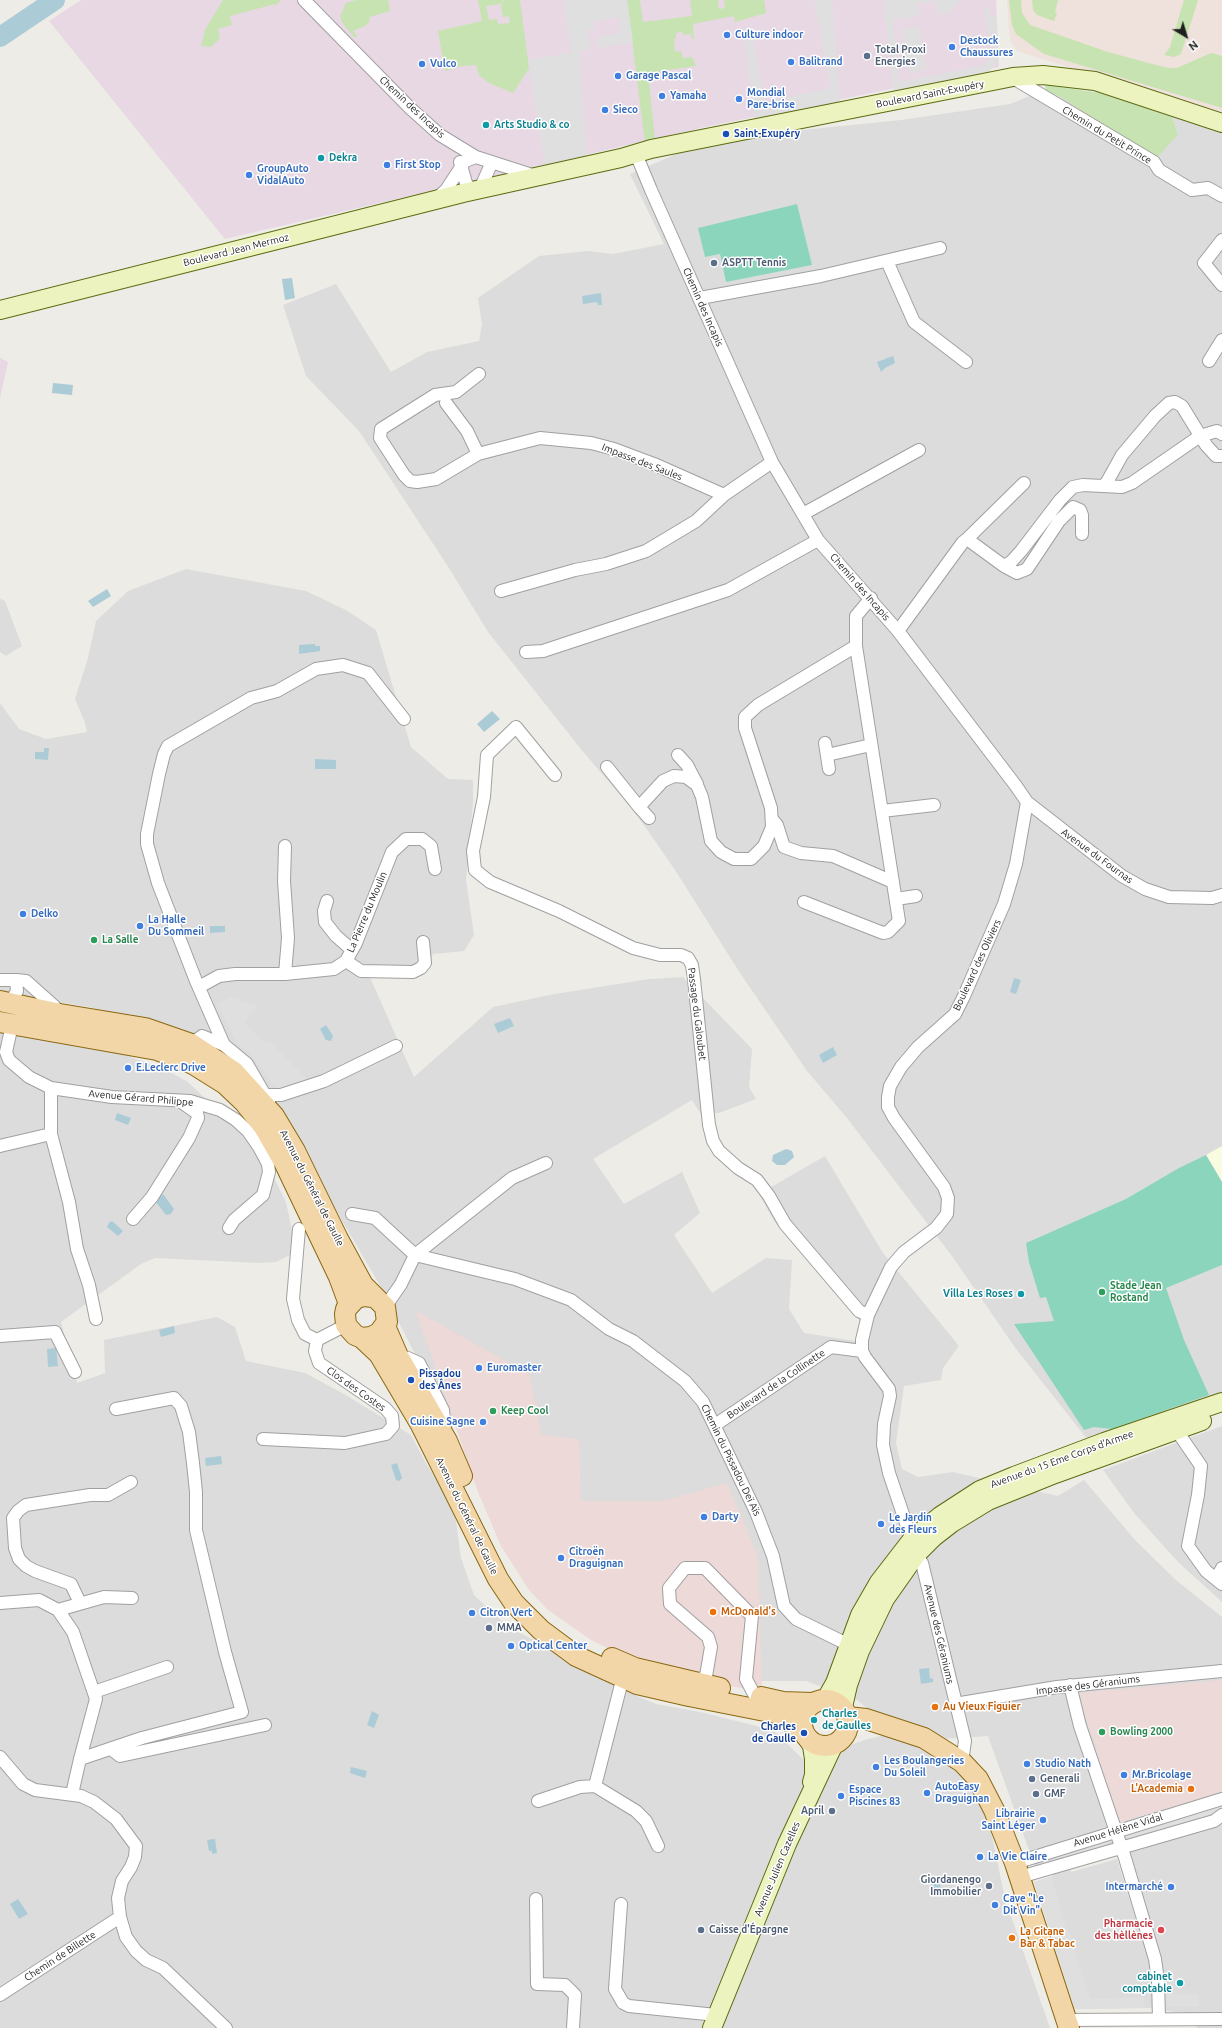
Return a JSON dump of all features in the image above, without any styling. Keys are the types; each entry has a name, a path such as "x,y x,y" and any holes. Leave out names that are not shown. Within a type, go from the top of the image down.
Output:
{"main road":[{"name":"Boulevard Saint-Exupéry","path":"636,154 1012,77 1043,74 1094,81 1222,123"},
{"path":"476,190 636,154"},
{"name":"Boulevard Jean Mermoz","path":"0,310 476,190"},
{"name":"Avenue du Général de Gaulle","path":"2,1002 60,1014 145,1028 191,1044 234,1072 274,1116 295,1151 338,1239 360,1279 381,1310 398,1356 447,1441 495,1549 508,1573 549,1622 583,1645 635,1668 693,1683 783,1702 832,1707 904,1731"},
{"name":"Avenue du Général de Gaulle","path":"6,1024 37,1028 157,1050 193,1064 225,1084 244,1102 264,1127 284,1162 339,1277 349,1304 345,1314 346,1325 356,1336 362,1338 379,1354 441,1461 484,1553 514,1603 541,1630 576,1656 637,1684 780,1714 806,1736"},
{"path":"349,1304 356,1298 364,1296 381,1310 375,1335 362,1338"},
{"name":"Avenue du 15 Eme Corps d'Armee","path":"915,1546 940,1516 980,1490 1104,1442 1222,1402"},
{"name":"Avenue du 15 Eme Corps d'Armee","path":"915,1546 988,1501 1024,1486 1222,1414"},
{"path":"839,1740 848,1727 832,1707 835,1683 860,1615 879,1582 915,1546"},
{"path":"915,1546 869,1630 848,1685 832,1707 802,1716 806,1736 818,1745 839,1740 875,1728 904,1731 924,1738 962,1762 978,1779 988,1798 1018,1870 1067,2024"},
{"name":"Avenue Julien Cazelles","path":"714,2022 806,1800 814,1771 812,1746 806,1736"},
{"name":"Avenue Julien Cazelles","path":"806,1800 814,1788 839,1740"}],"street":[{"name":"Chemin des Incapis","path":"304,0 410,108 440,135 476,157 535,176"},
{"name":"Chemin du Petit Prince","path":"1012,77 1154,162 1159,170 1192,190 1208,188 1222,196"},
{"path":"458,147 460,168 476,190 492,162"},
{"name":"Chemin des Incapis","path":"636,154 650,190 700,298 772,462 818,540 871,598 898,631 1027,802"},
{"path":"436,200 446,190 465,161 476,157"},
{"path":"1222,240 1204,262 1222,285"},
{"path":"700,298 821,276 940,248"},
{"path":"887,261 914,322 966,362"},
{"path":"1209,361 1222,340"},
{"name":"Impasse des Saules","path":"479,374 456,392 435,396 381,429 380,438 404,475 410,481 417,482 436,479 478,454 540,438 591,443 614,449 654,464 724,495"},
{"path":"1103,486 1108,482 1122,455 1150,421 1169,403 1175,402 1182,406 1200,436 1212,452 1216,456 1222,456"},
{"path":"446,403 466,431 478,454"},
{"path":"1004,566 1011,562 1073,487 1083,485 1122,487 1132,483 1200,436 1217,431 1222,434"},
{"path":"803,514 919,450"},
{"path":"501,591 569,571 606,564 646,551 696,521 724,495 772,462"},
{"path":"898,631 963,542 1024,483"},
{"path":"967,539 1004,566 1017,573 1027,569 1058,522 1068,510 1073,507 1080,510 1082,515 1082,534"},
{"path":"526,652 544,651 728,590 818,540"},
{"path":"804,902 883,933 888,932 899,921 856,646 856,616 871,598"},
{"path":"678,755 687,765 702,798 711,841 721,852 734,859 751,859 764,846 772,827 772,808 744,728 745,717 758,705 856,646"},
{"path":"224,1045 199,987 158,883 147,844 147,834 159,774 164,754 168,746 251,698 277,691 316,669 343,665 368,673 404,719"},
{"name":"Passage du Galoubet","path":"555,775 516,727 487,755 484,797 473,851 475,870 490,882 559,911 633,948 660,955 681,955 688,958 692,964 709,1125 713,1141 719,1151 733,1164 757,1180 769,1196 785,1224 859,1311 868,1315"},
{"path":"825,743 829,768"},
{"path":"827,755 871,745"},
{"path":"607,767 649,818"},
{"path":"639,807 663,781 674,776 686,777 697,785"},
{"name":"Avenue du Fournas","path":"1027,802 1122,876 1145,888 1170,897 1212,898 1222,895"},
{"name":"Boulevard des Oliviers","path":"868,1315 891,1267 904,1252 936,1228 947,1214 948,1198 944,1187 894,1118 888,1107 890,1086 901,1067 918,1047 955,1014 964,996 1004,904 1016,864 1027,802"},
{"path":"882,811 934,805"},
{"path":"772,818 777,825 784,847 801,853 833,856 893,882"},
{"name":"La Pierre du Moulin","path":"199,987 219,976 235,974 285,974 334,969 346,961 352,950 392,852 406,839 422,839 431,846 435,869"},
{"path":"285,846 284,881 288,938 285,974"},
{"path":"896,899 916,896"},
{"path":"328,901 324,910 325,922 336,936 352,950"},
{"path":"346,961 361,971 413,972 421,968 425,963 423,942"},
{"path":"0,980 26,981 54,1006 60,1014"},
{"path":"2,1002 13,998 17,990 16,980"},
{"name":"Avenue Gérard Philippe","path":"6,1024 3,1052 9,1060 29,1077 51,1088 112,1097 190,1101 220,1110 236,1120 248,1132 268,1164 268,1181 263,1194 234,1220 229,1228"},
{"path":"191,1044 202,1036 224,1045 247,1064 267,1095 274,1116"},
{"path":"267,1095 281,1095 324,1081 396,1046"},
{"path":"51,1088 51,1134 69,1202 77,1249 90,1285 96,1318"},
{"path":"133,1219 152,1197 188,1138 198,1118 197,1113 177,1100"},
{"path":"0,1146 51,1134"},
{"path":"381,1310 401,1284 415,1254 512,1178 546,1163"},
{"name":"Chemin du Pissadou Deï Aïs","path":"352,1214 375,1218 415,1254 515,1279 571,1300 609,1329 632,1341 685,1381 704,1402 767,1537 773,1556 784,1606 796,1619 849,1645"},
{"path":"299,1229 292,1299 298,1320 305,1334 317,1340 346,1325"},
{"path":"868,1315 862,1340 862,1351 889,1389 890,1396 884,1424 883,1445 892,1480 915,1546"},
{"path":"0,1336 55,1332 75,1372"},
{"name":"Clos des Costes","path":"262,1439 345,1443 386,1434 393,1426 392,1416 385,1408 319,1363 315,1351 317,1340"},
{"name":"Boulevard de la Collinette","path":"715,1425 831,1347 862,1351"},
{"path":"80,1759 142,1738 242,1712 224,1652 196,1530 196,1492 193,1463 189,1432 181,1406 174,1398 116,1409"},
{"path":"1177,1431 1201,1466 1198,1495 1188,1546 1206,1572 1219,1582 1222,1568"},
{"path":"80,1603 71,1584 35,1571 26,1566 19,1559 15,1548 13,1518 18,1511 26,1505 90,1495 108,1495 132,1482"},
{"name":"Avenue des Géraniums","path":"915,1546 922,1563 965,1741 962,1762"},
{"path":"693,1683 706,1676 711,1648 708,1637 670,1604 669,1588 685,1568 705,1568 752,1616 746,1679 755,1696"},
{"path":"58,1610 104,1597 132,1598"},
{"path":"0,1603 40,1600 58,1610 73,1632 96,1699 72,1794"},
{"path":"94,1692 167,1667"},
{"name":"Impasse des Géraniums","path":"955,1704 1070,1685 1222,1670"},
{"path":"595,1786 623,1677"},
{"path":"1070,1685 1080,1726 1114,1831 1122,1848 1155,1959 1158,1980 1159,2019"},
{"path":"111,1749 120,1756 265,1725"},
{"path":"0,1757 23,1784 36,1790 72,1794 94,1802 116,1819 136,1846 135,1857 131,1867 122,1881 118,1898 120,1917 126,1937 136,1951 146,1960 163,1968 226,2028"},
{"path":"538,1801 580,1787 595,1786 630,1807 646,1821 658,1846"},
{"name":"Avenue Hélène Vidal","path":"1018,1870 1114,1831 1222,1799"},
{"name":"Avenue Hélène Vidal","path":"1018,1870 1122,1848 1214,1821 1222,1815"},
{"path":"536,1899 537,1984 565,1985 575,1995 573,2028"},
{"path":"621,1904 615,1989 623,2003 629,2006 714,2022"},
{"name":"Chemin de Billette","path":"0,1995 120,1917"},
{"path":"1067,2024 1159,2019 1190,2023 1222,2019"}],"shaded area":[{"path":"81,0 996,0 999,67 705,127 225,239 49,21"},
{"path":"564,0 627,0 633,42 598,48 597,37 621,33 619,17 594,21 595,29 588,30 590,49 579,51 587,158 545,166 528,60 571,53"},
{"path":"814,0 832,0 840,103 755,121 744,35 752,35 765,102 831,88"},
{"path":"883,0 960,0 949,13 938,15 936,1 917,3 920,16 893,19 899,82 982,66 987,62 991,57 984,10 988,4 990,17 996,16 998,57 995,65 988,72 980,75 894,93"},
{"path":"1007,0 1222,0 1222,114 1016,50 1010,40"},
{"path":"919,27 926,69 909,73 902,29"},
{"path":"1042,91 1178,134 1172,117 1222,132 1222,1393 1176,1407 1088,1440 1016,1349 952,1256 847,1118 807,1071 740,973 675,870 637,815 580,748 488,632 447,565 359,431 306,376 283,305 336,284 391,372 427,352 479,341 482,324 478,298 539,256 588,251 613,254 664,244 630,174 681,152 783,132 901,120 1010,104"},
{"path":"0,358 8,362 0,398"},
{"path":"186,569 306,591 346,610 376,630 411,747 448,779 473,780 473,802 466,880 474,935 464,951 433,954 426,971 369,975 414,1077 493,1007 549,995 649,979 683,977 752,1049 749,1087 756,1099 719,1113 700,1113 692,1100 593,1159 624,1204 682,1172 700,1213 674,1235 712,1293 766,1258 792,1260 789,1309 804,1333 855,1341 861,1322 774,1221 759,1194 825,1156 883,1253 959,1346 943,1368 941,1380 904,1386 896,1443 902,1469 918,1477 953,1472 1058,1496 1084,1480 1136,1541 1177,1581 1222,1617 1222,2028 1197,2028 1195,2014 1166,2011 1166,2008 1164,2008 1161,1962 1132,1860 1123,1843 1035,1867 988,1736 942,1739 878,1718 857,1700 806,1681 756,1681 476,1464 413,1350 378,1282 313,1171 287,1121 261,1079 159,1026 89,1007 0,992 0,703 19,729 46,739 87,732 84,720 75,699 88,658 96,621 128,591"},
{"path":"0,599 5,601 22,646 6,656 0,652"},
{"path":"230,997 257,1005 256,1009 244,1022 262,1041 270,1042 309,1081 278,1091 250,1054 238,1044 218,1004"},
{"path":"0,1028 88,1041 170,1072 188,1082 253,1145 272,1174 286,1202 293,1235 290,1255 276,1262 259,1263 155,1258 141,1264 61,1322 77,1383 105,1373 104,1340 217,1317 235,1327 246,1361 305,1373 344,1394 411,1435 427,1465 449,1499 456,1521 461,1558 474,1595 507,1626 618,1688 656,1704 700,1712 773,1730 810,1766 833,1761 850,1745 885,1735 901,1735 956,1767 973,1789 988,1817 1005,1899 1050,2028 0,2028"},
{"path":"1222,1146 1222,1182 1206,1155"},
{"path":"416,1311 529,1374 542,1435 579,1439 581,1501 663,1501 727,1483 758,1557 762,1691 697,1681 626,1657 591,1640 548,1610 529,1590 501,1546 478,1492"},
{"path":"1222,1426 1222,1602 1178,1562 1134,1513 1103,1470"},
{"path":"1222,1680 1222,1792 1118,1823 1095,1744 1077,1693"},
{"path":"1222,1803 1222,1809 1213,1818 1126,1843 1128,1831"},
{"path":"1105,1839 1107,1848 1053,1864 1051,1856"},
{"path":"1117,1859 1150,1964 1153,2008 1075,2009 1034,1882 1053,1876 1052,1872 1070,1867 1071,1872"},
{"path":"1051,1877 1090,1999 1144,1997 1144,2008 1075,2009 1034,1882"},
{"path":"1165,1994 1199,1994 1199,2007 1165,2007"}],"green space":[{"path":"223,0 281,0 275,6 275,4 230,16 232,25 218,29 220,38 211,47 201,46 205,30"},
{"path":"356,0 388,0 390,11 370,17 369,22 365,26 353,31 357,36 355,38 343,24 340,17 346,3"},
{"path":"478,0 503,0 501,4 486,6 489,20 497,19 498,24 510,23 509,16 503,17 501,6 504,0 520,0 529,68 513,93 489,83 479,75 476,65 462,66 445,71 438,31 482,21"},
{"path":"627,0 640,0 643,22 692,16 690,0 718,0 719,9 725,8 724,0 764,0 766,13 735,22 734,16 693,24 694,39 692,39 691,34 683,35 683,32 676,33 676,38 674,39 675,52 681,51 683,58 692,57 696,66 648,73 655,140 645,143"},
{"path":"1009,0 1021,0 1022,13 1030,25 1108,52 1156,65 1177,68 1211,53 1222,56 1222,108 1044,54 1016,34 1012,25"},
{"path":"1032,0 1058,0 1055,12 1057,13 1054,21 1037,15 1033,10"},
{"path":"1184,0 1198,0 1181,54 1174,57 1164,55 1170,47"},
{"path":"1045,85 1101,93 1172,117 1178,134 1156,159 1061,97 1046,92"},
{"path":"797,204 812,265 726,282 720,254 705,257 698,228"},
{"name":"Stade Jean Rostand","path":"1206,1155 1222,1182 1222,1265 1166,1288 1184,1340 1209,1395 1112,1429 1094,1427 1084,1430 1014,1324 1054,1321 1046,1297 1040,1298 1029,1262 1026,1243 1126,1199 1179,1168"}],"water":[{"path":"292,278 295,298 285,300 282,279"},
{"path":"601,293 602,305 598,305 597,302 583,304 582,296"},
{"path":"893,356 895,363 885,368 881,372 877,362"},
{"path":"53,383 73,385 72,395 52,393"},
{"path":"107,589 111,596 93,607 88,601"},
{"path":"315,644 315,646 320,646 320,651 299,654 299,645"},
{"path":"492,711 500,719 484,732 477,724"},
{"path":"44,748 49,748 48,760 35,759 35,752 44,752"},
{"path":"315,759 336,760 336,769 315,769"},
{"path":"210,926 225,926 225,932 210,933"},
{"path":"1014,978 1021,980 1016,994 1010,992"},
{"path":"510,1018 514,1026 498,1033 494,1024"},
{"path":"326,1025 333,1036 331,1041 326,1040 320,1029"},
{"path":"833,1047 837,1055 823,1063 819,1055"},
{"path":"117,1113 131,1118 128,1125 115,1120"},
{"path":"786,1149 792,1151 794,1157 785,1165 777,1165 772,1161 773,1155"},
{"path":"163,1194 174,1209 171,1214 166,1215 155,1201"},
{"path":"112,1221 123,1231 118,1236 107,1227"},
{"path":"174,1326 175,1333 161,1337 159,1330"},
{"path":"56,1348 58,1366 48,1367 47,1349"},
{"path":"221,1456 222,1464 206,1466 205,1458"},
{"path":"397,1463 402,1478 399,1481 396,1480 391,1465"},
{"path":"929,1668 930,1679 933,1678 933,1682 921,1684 919,1669"},
{"path":"372,1711 379,1715 374,1728 367,1725"},
{"path":"351,1767 367,1771 365,1778 350,1773"},
{"path":"215,1839 217,1853 212,1854 212,1851 209,1851 207,1840"},
{"path":"937,1876 942,1892 934,1894 929,1878"},
{"path":"18,1899 28,1914 19,1919 10,1904"}],"waterway":[{"path":"0,37 55,0"}],"place":[{"name":"Culture indoor","path":"727,35"},
{"name":"Destock Chaussures","path":"952,47"},
{"name":"Total Proxi Energies","path":"867,56"},
{"name":"Balitrand","path":"791,62"},
{"name":"Vulco","path":"422,64"},
{"name":"Garage Pascal","path":"618,76"},
{"name":"Yamaha","path":"662,96"},
{"name":"Mondial Pare-brise","path":"739,99"},
{"name":"Sieco","path":"605,110"},
{"name":"Arts Studio & co","path":"486,125"},
{"name":"Saint-Exupéry","path":"726,134"},
{"name":"Dekra","path":"321,158"},
{"name":"First Stop","path":"387,165"},
{"name":"GroupAuto VidalAuto","path":"249,175"},
{"name":"ASPTT Tennis","path":"714,263"},
{"name":"Delko","path":"23,914"},
{"name":"La Halle Du Sommeil","path":"140,926"},
{"name":"La Salle","path":"94,940"},
{"name":"E.Leclerc Drive","path":"128,1068"},
{"name":"Stade Jean Rostand","path":"1102,1292"},
{"name":"Villa Les Roses","path":"1021,1294"},
{"name":"Euromaster","path":"479,1368"},
{"name":"Pissadou des Ânes","path":"411,1380"},
{"name":"Keep Cool","path":"493,1411"},
{"name":"Cuisine Sagne","path":"483,1422"},
{"name":"Darty","path":"704,1517"},
{"name":"Le Jardin des Fleurs","path":"881,1524"},
{"name":"Citroën Draguignan","path":"561,1558"},
{"name":"McDonald's","path":"713,1612"},
{"name":"Citron Vert","path":"472,1613"},
{"name":"MMA","path":"489,1628"},
{"name":"Optical Center","path":"511,1646"},
{"name":"Au Vieux Figuier","path":"935,1707"},
{"name":"Charles de Gaulles","path":"814,1720"},
{"name":"Bowling 2000","path":"1102,1732"},
{"name":"Charles de Gaulle","path":"804,1733"},
{"name":"Studio Nath","path":"1027,1764"},
{"name":"Les Boulangeries Du Soleil","path":"876,1767"},
{"name":"Mr.Bricolage","path":"1124,1775"},
{"name":"Generali","path":"1032,1779"},
{"name":"L'Academia","path":"1191,1789"},
{"name":"AutoEasy Draguignan","path":"927,1793"},
{"name":"GMF","path":"1036,1794"},
{"name":"Espace Piscines 83","path":"841,1796"},
{"name":"April","path":"832,1811"},
{"name":"Librairie Saint Léger","path":"1043,1820"},
{"name":"La Vie Claire","path":"980,1857"},
{"name":"Giordanengo Immobilier","path":"989,1886"},
{"name":"Intermarché","path":"1171,1887"},
{"name":"Cave \"Le Dit Vin\"","path":"995,1905"},
{"name":"Caisse d'Épargne","path":"701,1930"},
{"name":"Pharmacie des hèllènes","path":"1161,1930"},
{"name":"La Gitane Bar & Tabac","path":"1012,1938"},
{"name":"cabinet comptable","path":"1180,1983"}]}
